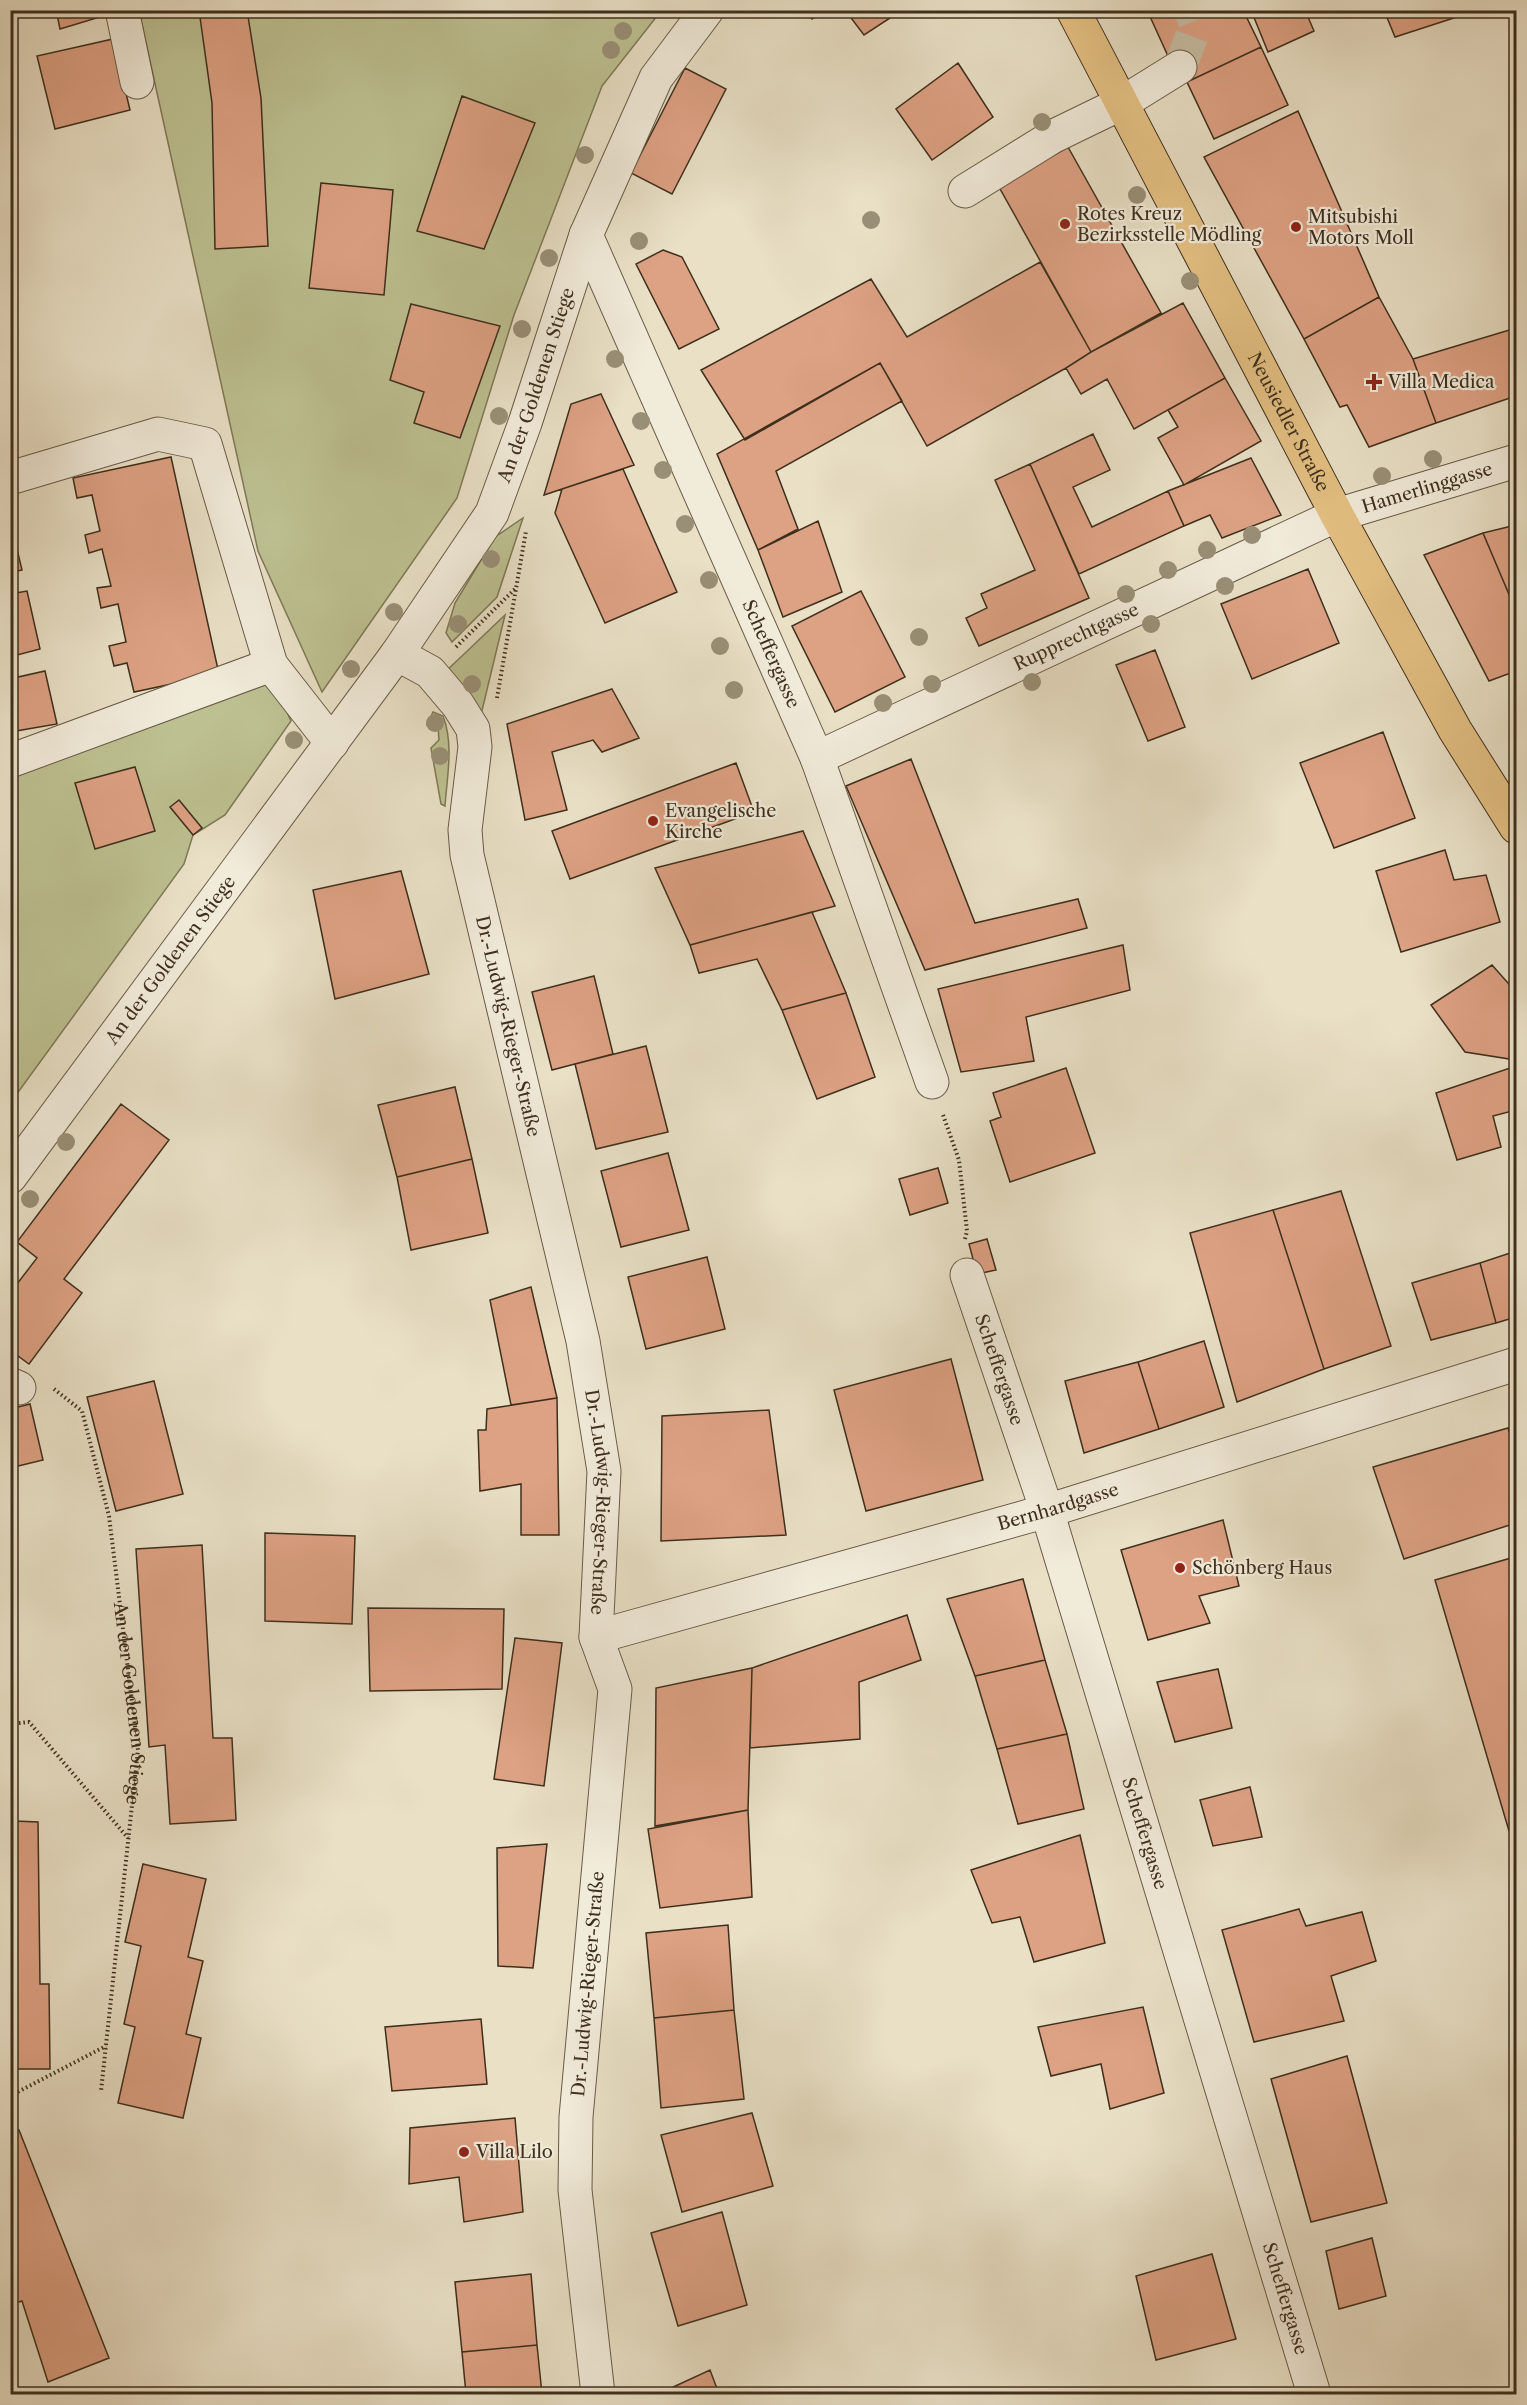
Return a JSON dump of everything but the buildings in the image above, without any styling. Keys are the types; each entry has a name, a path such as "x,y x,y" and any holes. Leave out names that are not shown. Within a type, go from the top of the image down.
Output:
{"main road":[{"name":"Neusiedler Straße","path":"1073,10 1337,515 1455,730 1516,827"}],"street":[{"path":"122,10 137,82"},
{"name":"An der Goldenen Stiege","path":"10,1177 397,654 492,513 525,423 586,235 656,78 707,10"},
{"path":"965,191 1052,137 1122,103 1180,67"},
{"name":"Scheffergasse","path":"586,235 817,758 932,1082"},
{"path":"10,478 158,434 205,444 271,665 332,743"},
{"name":"Hamerlinggasse","path":"1337,515 1516,461"},
{"name":"Rupprechtgasse","path":"817,758 1337,515"},
{"name":"Dr.-Ludwig-Rieger-Straße","path":"397,654 430,672 459,705 473,729 475,747 465,830 467,855 583,1341 604,1471 596,1637 615,1689 576,2117 575,2190 598,2394"},
{"path":"10,761 271,665"},
{"name":"Scheffergasse","path":"968,1275 1047,1511 1314,2394"},
{"name":"Bernhardgasse","path":"596,1637 1047,1511 1516,1364"}],"path":[{"path":"475,747 493,720 527,524"},
{"path":"430,672 516,588"},
{"path":"932,1082 959,1160 967,1231 962,1251 968,1275"},
{"name":"An der Goldenen Stiege","path":"15,1386 34,1373 82,1411 109,1516 138,1750 101,2091"},
{"path":"10,1724 29,1722 129,1839"},
{"path":"10,2097 106,2045"}],"green space":[{"path":"139,11 661,11 602,86 514,315 457,498 322,692 258,551"},
{"path":"523,518 497,597 452,642 446,633 455,603 495,537"},
{"path":"505,615 479,723 442,675"},
{"path":"271,677 291,721 225,815 193,835 184,864 11,1102 11,767"},
{"path":"433,712 443,716 448,738 449,761 445,806 441,804 431,748 439,740 438,726 427,725"}],"tunnel":[{"path":"1180,67 1196,25 1190,10"}],"place":[{"name":"Rotes Kreuz Bezirksstelle Mödling","path":"1065,224"},
{"name":"Mitsubishi Motors Moll","path":"1296,227"},
{"name":"Villa Medica","path":"1374,382"},
{"name":"Evangelische Kirche","path":"653,821"},
{"name":"Schönberg Haus","path":"1180,1568"},
{"name":"Villa Lilo","path":"464,2152"}]}
